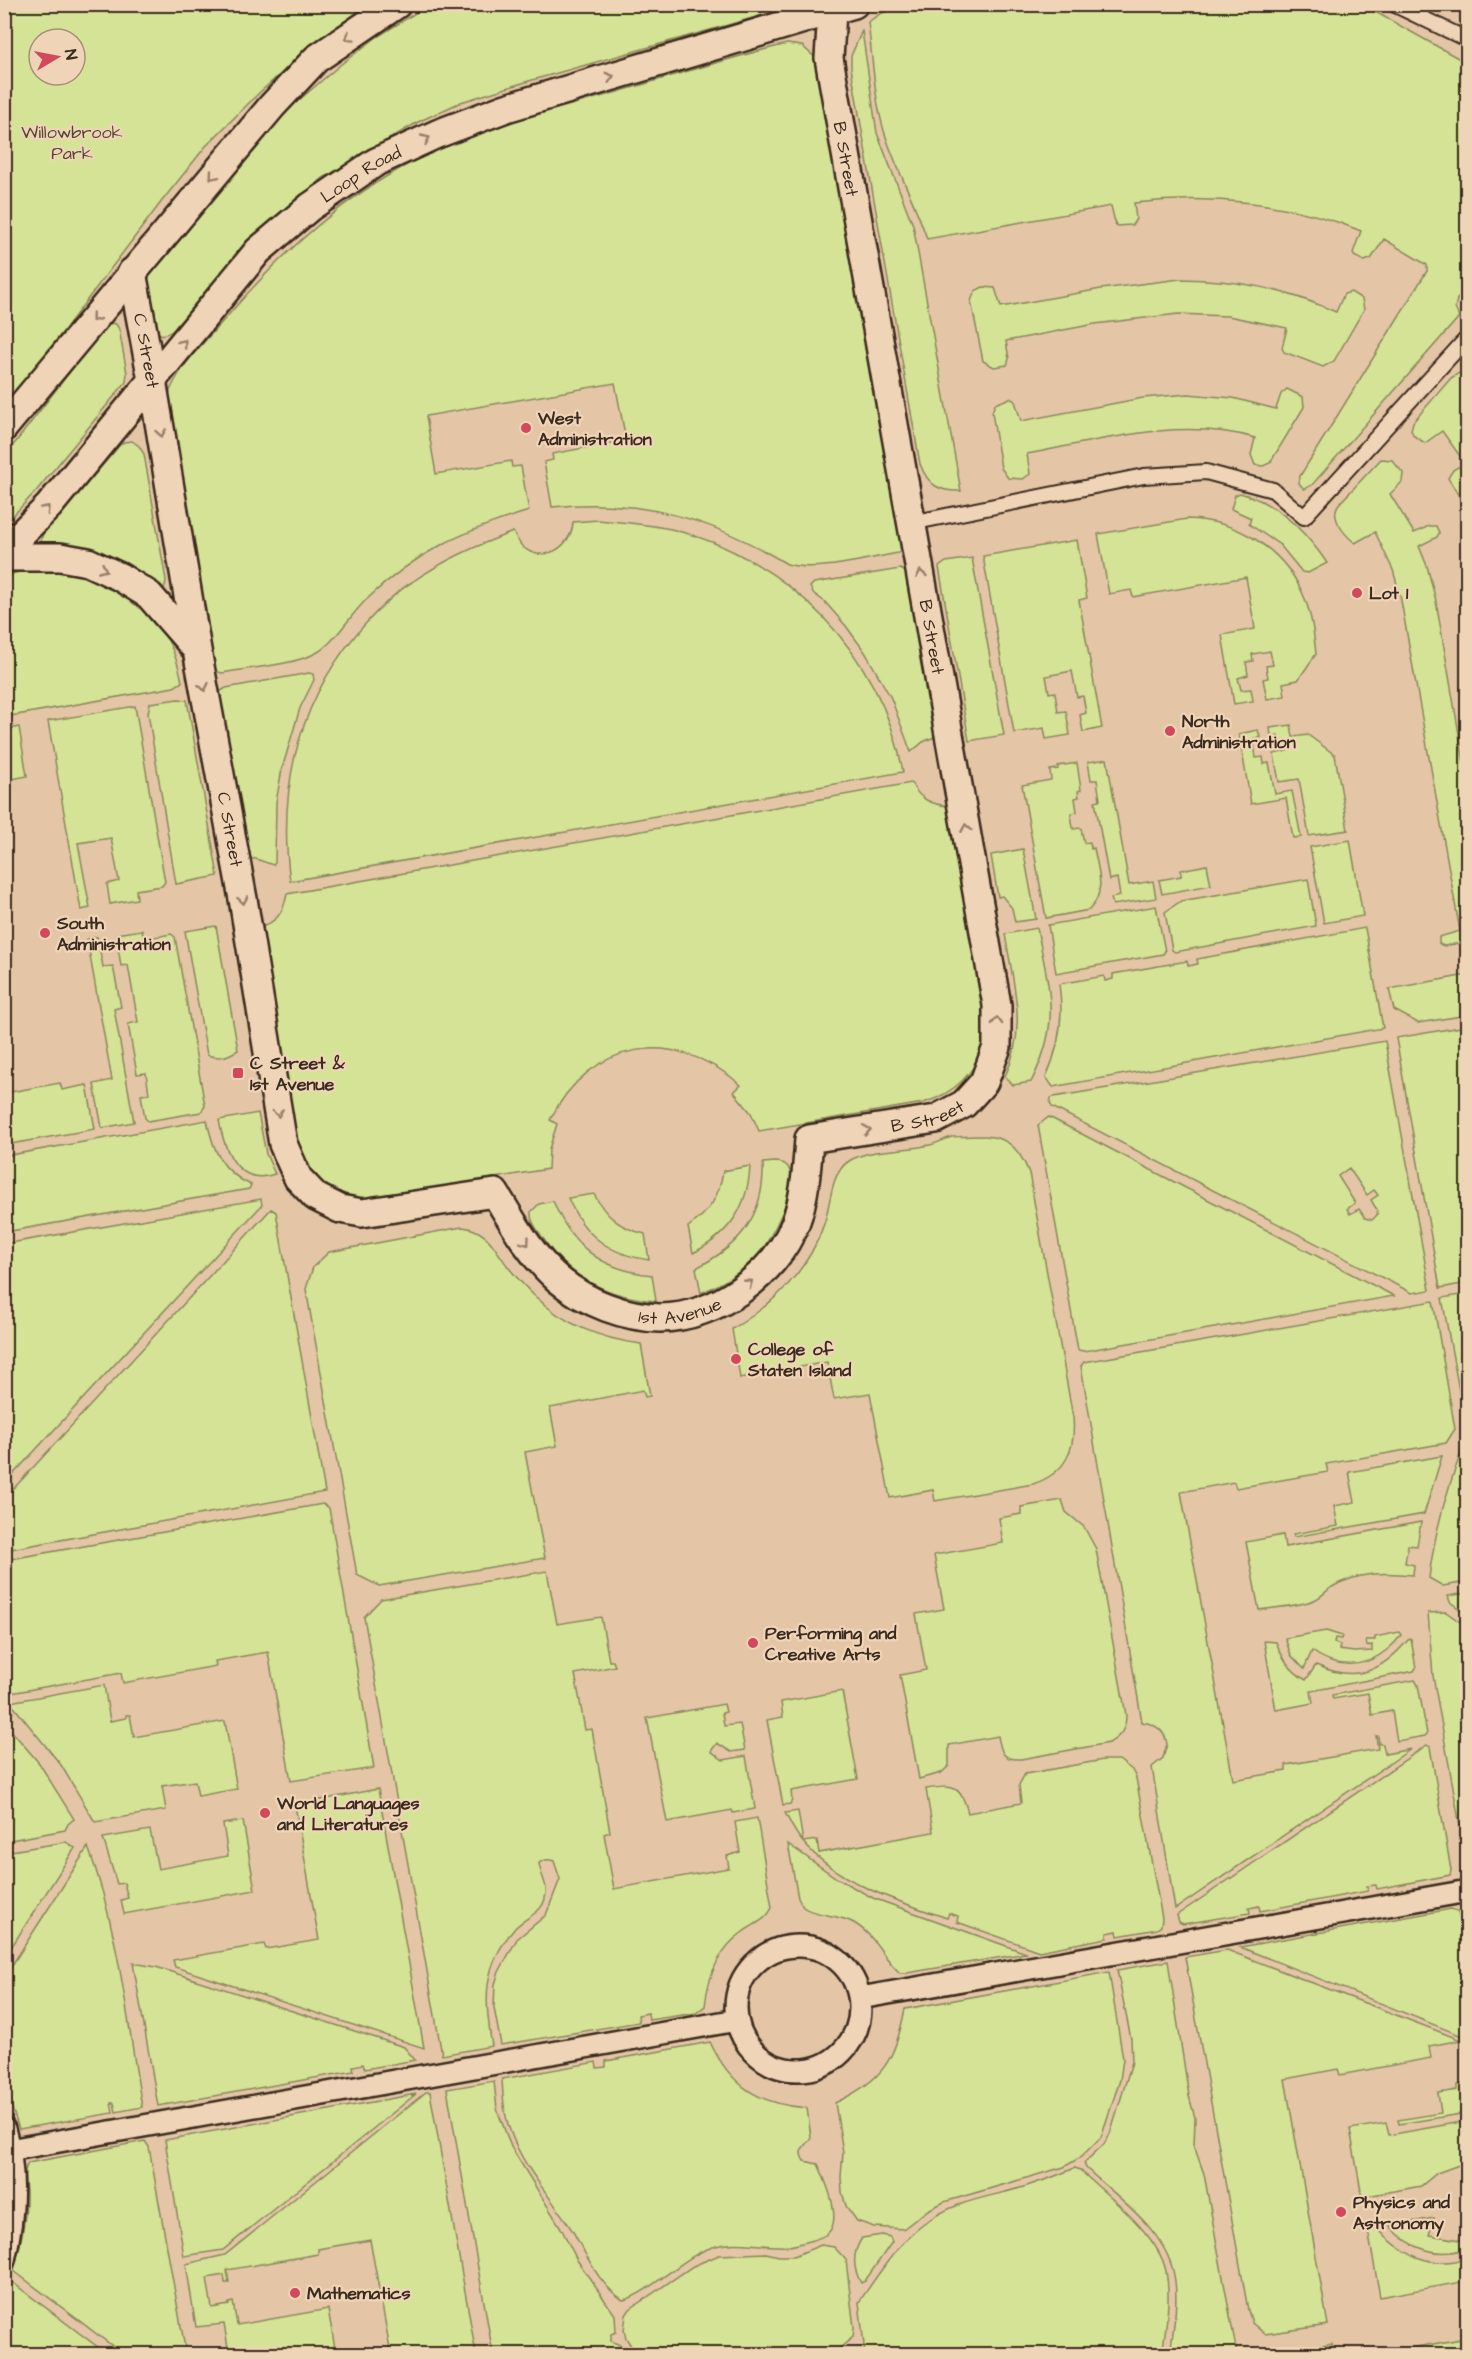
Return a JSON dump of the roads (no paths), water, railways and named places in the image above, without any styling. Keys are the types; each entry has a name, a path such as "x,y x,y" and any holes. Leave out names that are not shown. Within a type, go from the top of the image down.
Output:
{"street":[{"path":"4,427 272,106 316,59 397,4"},
{"name":"Loop Road","path":"4,551 49,506 258,251 310,207 375,162 437,134 506,108 838,7"},
{"name":"B Street","path":"809,1139 936,1119 964,1104 984,1082 997,1047 997,1005 829,58 838,7"},
{"name":"C Street","path":"132,272 197,650 243,899 283,1144 298,1178 316,1197 340,1209 362,1213 495,1193"},
{"path":"4,557 60,557 88,562 120,577 149,595 197,650"},
{"name":"1st Avenue","path":"495,1193 527,1246 560,1280 598,1305 633,1315 661,1318 695,1312 721,1302 750,1283 774,1260 795,1225 806,1179 809,1139"},
{"path":"860,1998 1467,1891"},
{"path":"786,1946 806,1946 826,1952 842,1963 854,1980 860,1998 860,2021 852,2041 838,2057 819,2067 799,2071 778,2068 759,2057 746,2042 737,2020 736,2003 740,1983 751,1966 767,1953 786,1946"},
{"path":"9,2150 737,2020"},
{"path":"4,2129 13,2181 12,2220 4,2260"}],"lane":[{"path":"1393,4 1467,40"},
{"path":"911,523 1144,476 1206,472 1273,490 1304,517 1467,337"}],"place":[{"name":"West Administration","path":"526,428"},
{"name":"Lot 1","path":"1357,593"},
{"name":"North Administration","path":"1170,731"},
{"name":"South Administration","path":"45,933"},
{"name":"C Street & 1st Avenue","path":"238,1073"},
{"name":"College of Staten Island","path":"736,1359"},
{"name":"Performing and Creative Arts","path":"753,1643"},
{"name":"World Languages and Literatures","path":"265,1813"},
{"name":"Physics and Astronomy","path":"1341,2212"},
{"name":"Mathematics","path":"295,2293"}],"park label":[{"name":"Willowbrook Park","path":"72,142"}]}
